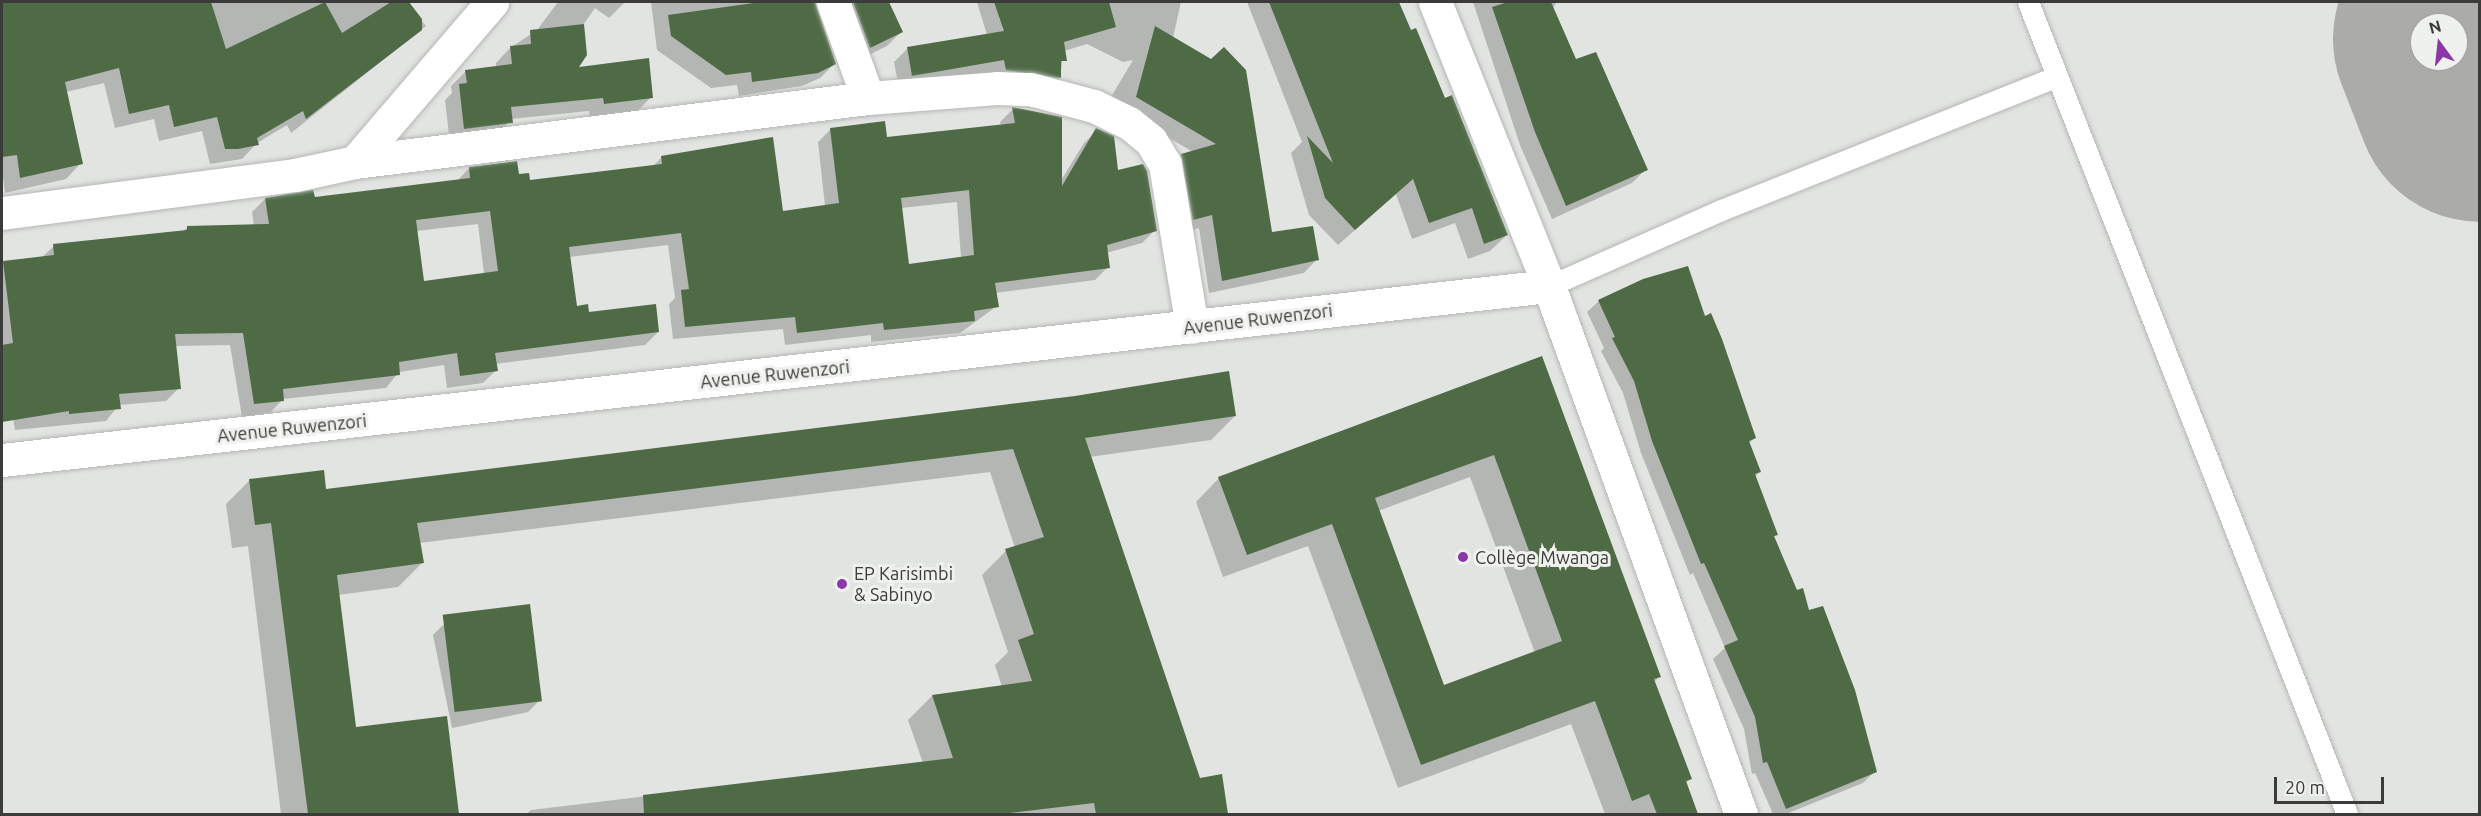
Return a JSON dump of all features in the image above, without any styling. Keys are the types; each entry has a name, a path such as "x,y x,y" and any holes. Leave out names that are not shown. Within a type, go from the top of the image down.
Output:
{"street":[{"path":"355,162 492,2"},
{"path":"833,2 868,98"},
{"path":"1435,2 1549,286 1741,814"},
{"path":"2,213 295,175 355,162 868,98 998,88 1030,89 1094,106 1129,123 1151,141 1165,164 1192,327"},
{"name":"Avenue Ruwenzori","path":"2,460 1549,286"}],"lane":[{"path":"2028,2 2055,77 2347,814"},
{"path":"1549,286 1721,210 2055,77"}],"building":[{"path":"2,2 211,2 226,49 325,2 342,33 391,2 409,2 422,19 422,30 306,119 303,111 257,138 259,145 238,149 225,149 217,117 174,127 169,105 129,114 119,68 65,82 83,164 20,178 17,155 2,157"},
{"path":"761,2 815,2 836,64 818,73 752,82 751,72 726,75 671,36 668,15"},
{"path":"853,2 889,2 903,32 870,48"},
{"path":"994,2 1109,2 1116,27 1064,42 1067,61 1061,61 1061,78 1006,70 1004,60 912,76 907,47 1004,31"},
{"path":"1269,2 1399,2 1411,30 1416,28 1445,98 1452,95 1508,235 1484,244 1472,208 1429,223 1413,179 1355,230 1325,198 1307,136 1333,163"},
{"path":"1508,2 1551,2 1576,59 1596,52 1648,170 1566,206 1535,132 1492,7"},
{"path":"584,24 587,55 579,67 649,58 653,98 604,104 603,98 511,107 513,123 464,129 459,84 467,83 465,70 512,64 510,46 531,44 530,30"},
{"path":"1155,26 1211,59 1224,47 1246,70 1272,232 1313,226 1319,260 1222,281 1212,215 1193,220 1181,154 1216,144 1136,97"},
{"path":"1012,107 1062,117 1062,186 1096,128 1114,136 1118,170 1143,164 1147,171 1157,231 1107,245 1110,268 995,283 999,307 974,311 975,321 884,330 883,323 797,333 795,317 685,327 681,290 689,289 681,233 569,247 577,306 588,304 589,312 656,304 659,332 495,353 498,371 460,376 457,353 399,362 400,375 283,389 284,401 254,404 243,333 175,334 181,389 119,394 121,409 69,414 69,411 2,422 2,345 13,343 3,261 54,255 53,244 187,230 187,226 269,224 265,198 313,190 315,197 470,178 469,167 517,161 519,174 529,173 530,180 662,164 661,156 773,137 783,211 839,203 830,128 885,121 887,137 1015,123","holes":["969,190 974,255 909,264 901,198","490,211 498,271 424,281 416,220"]},
{"path":"1688,266 1705,316 1711,313 1722,339 1756,438 1749,441 1761,472 1755,474 1778,535 1774,536 1797,590 1803,588 1809,610 1823,606 1855,690 1877,772 1786,809 1767,762 1763,763 1755,717 1724,646 1738,640 1704,563 1701,564 1652,441 1634,381 1612,338 1615,337 1598,300 1643,279"},
{"path":"1542,356 1661,677 1654,679 1692,779 1686,781 1698,814 1657,814 1649,794 1632,801 1595,701 1421,765 1332,524 1247,555 1218,477","holes":["1494,455 1562,641 1444,685 1375,498"]},
{"path":"1229,371 1236,416 1085,438 1200,778 1222,774 1228,814 1096,814 1094,803 1001,814 644,814 643,795 953,758 932,695 1032,681 1018,640 1034,634 1005,549 1044,537 1013,449 417,523 424,563 337,575 356,727 447,716 459,814 308,814 271,523 255,525 249,479 324,470 326,489 1075,396"},
{"path":"530,604 542,701 455,712 443,615"}],"runway":[{"path":"2469,70 2480,98"}],"place":[{"name":"Collège Mwanga","path":"1463,557"},
{"name":"EP Karisimbi & Sabinyo","path":"842,584"}]}
